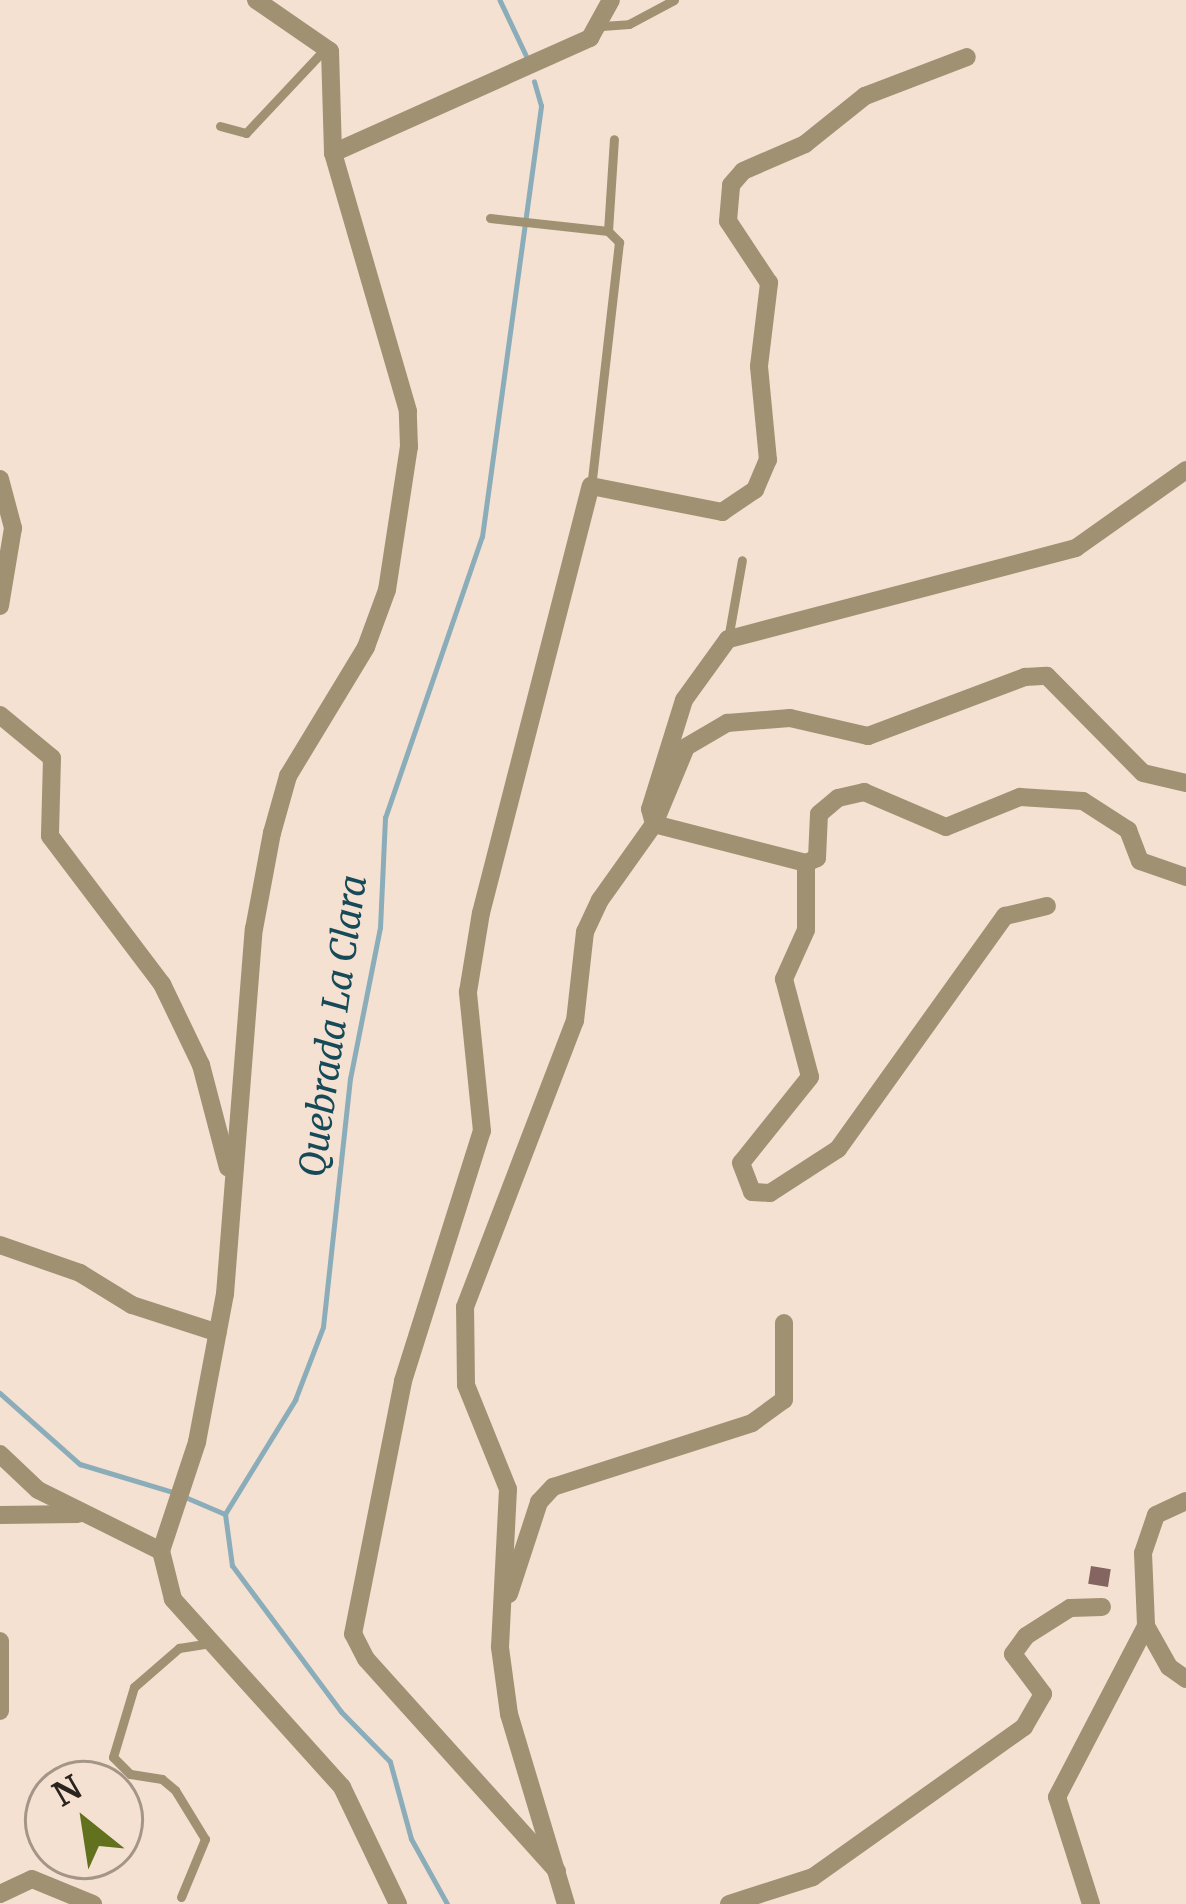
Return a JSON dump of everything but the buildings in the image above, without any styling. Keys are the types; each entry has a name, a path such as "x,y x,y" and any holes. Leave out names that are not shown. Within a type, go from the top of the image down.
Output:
{"street":[{"path":"256,0 328,46 333,153 408,410 409,447 387,590 366,647 288,776 272,833 254,929 218,1333 197,1442 161,1551 173,1599 342,1787 398,1904"},
{"path":"333,153 515,76 602,26 611,0"},
{"path":"557,1870 366,1659 353,1613 403,1381 482,1131 468,992 481,913 591,486 722,512 755,490 768,460 759,366 770,284 728,221 730,185 743,171 806,144 865,96 967,57"},
{"path":"654,824 650,809 684,700 728,639 1076,548 1186,470"},
{"path":"0,479 13,528 0,606"},
{"path":"566,1904 509,1714 502,1610 508,1489 466,1385 465,1307 575,1022 585,932 654,824 686,747 713,728 790,718 868,736 1025,677 1047,676 1065,688 1143,773 1186,783"},
{"path":"0,715 52,758 50,836 162,984 201,1065 229,1171"},
{"path":"654,824 806,863 817,858 819,814 838,798 864,792 946,827 1020,797 1083,801 1112,815 1128,830 1140,861 1186,877"},
{"path":"806,863 806,930 784,979 810,1077 741,1163 752,1192 770,1193 838,1149 1005,916 1047,906"},
{"path":"0,1245 80,1274 132,1305 218,1333"},
{"path":"502,1610 539,1502 553,1487 738,1428 784,1400 784,1323"},
{"path":"0,1454 38,1490 161,1551"},
{"path":"1090,1904 1057,1797 1146,1626 1148,1531 1156,1515 1186,1501"},
{"path":"0,1515 84,1514"},
{"path":"729,1904 813,1877 1024,1727 1042,1694 1013,1654 1025,1636 1070,1608 1102,1607"},
{"path":"1146,1626 1169,1667 1186,1679"},
{"path":"0,1641 0,1711"},
{"path":"0,1894 32,1880 93,1904"}],"lane":[{"path":"602,26 629,24 674,0"},
{"path":"220,126 246,133 328,46"},
{"path":"591,486 622,256 608,231 614,139"},
{"path":"490,218 608,231"},
{"path":"728,639 742,560"},
{"path":"181,1897 205,1839 175,1790 162,1779 130,1774 113,1757 134,1687 179,1648 211,1643"}],"waterway":[{"name":"Quebrada La Clara","path":"500,0 526,55"},
{"name":"Quebrada La Clara","path":"447,1904 411,1839 390,1762 341,1712 232,1566 225,1514 295,1400 323,1327 350,1079 380,928 385,818 482,537 541,106 534,82"},
{"path":"0,1393 80,1464 173,1492"},
{"path":"183,1496 225,1514"}]}
